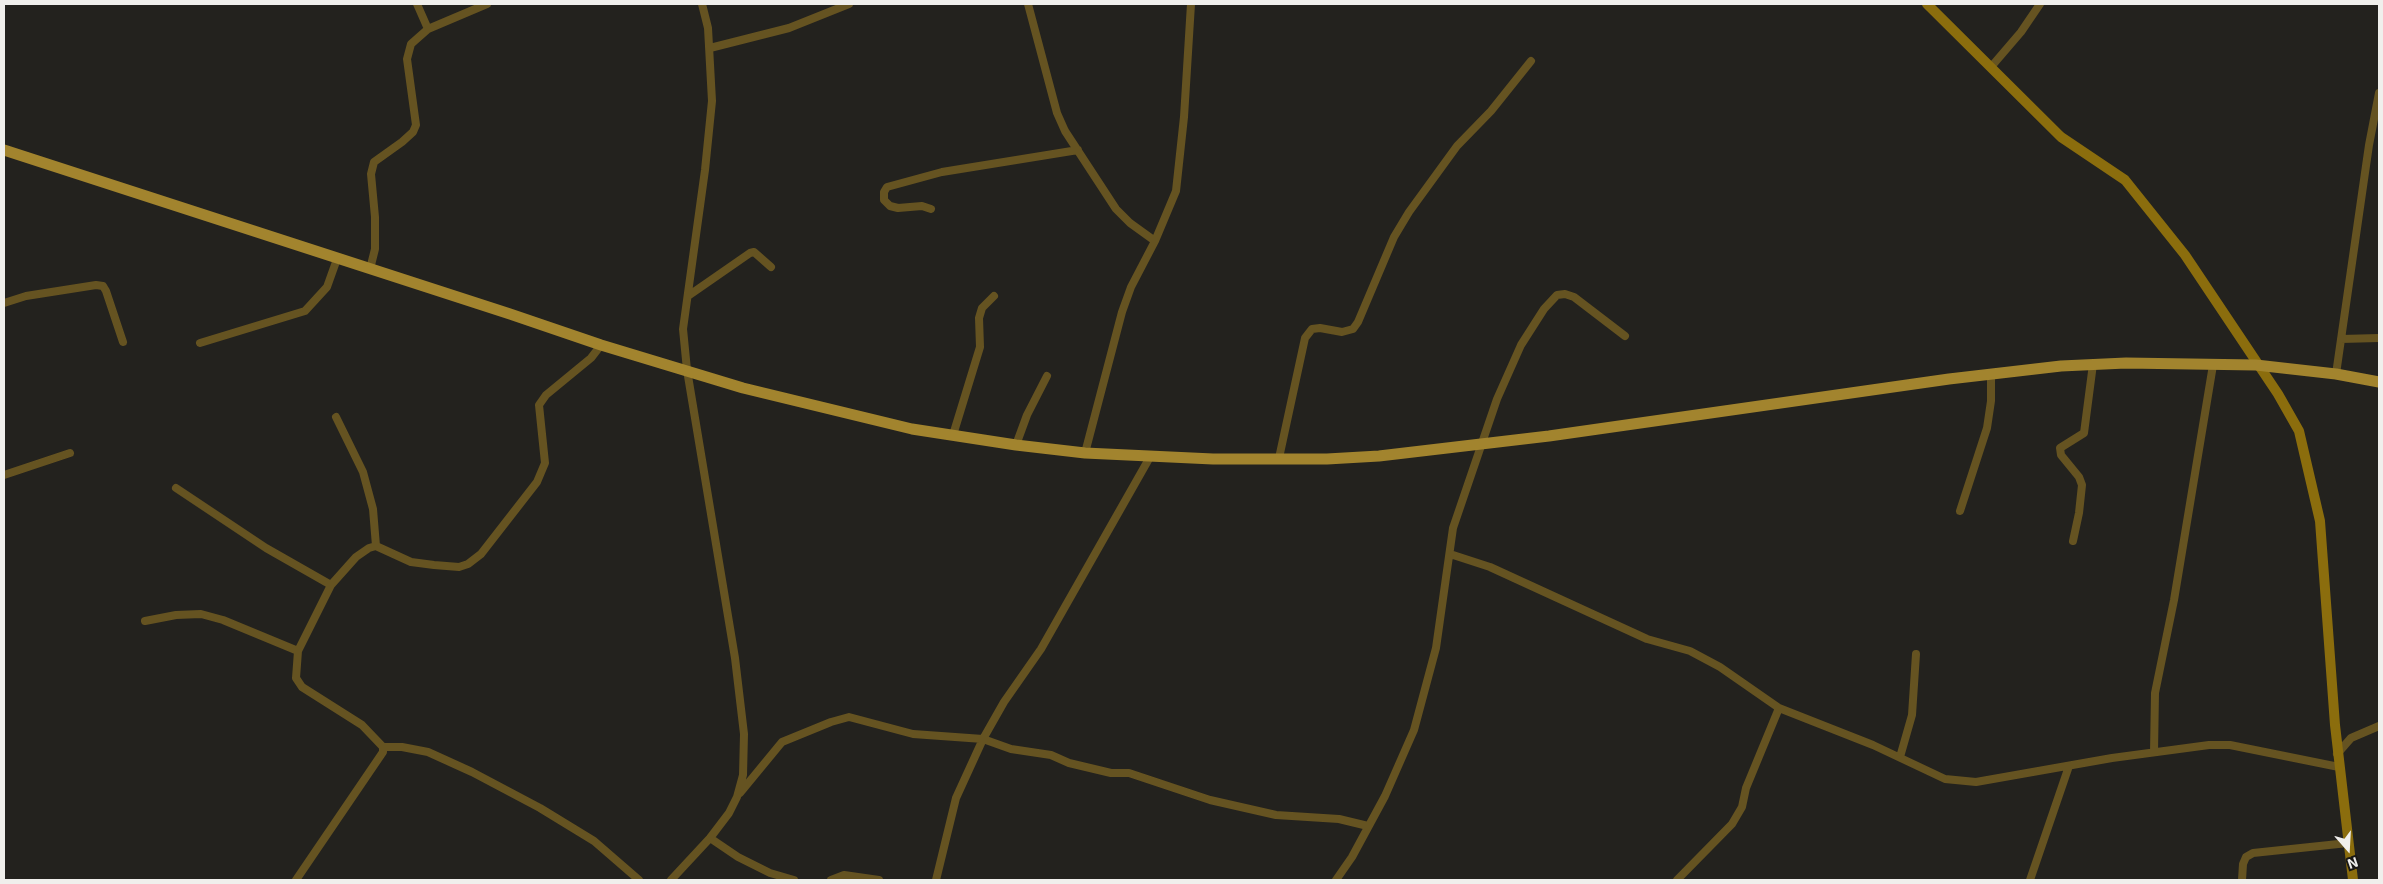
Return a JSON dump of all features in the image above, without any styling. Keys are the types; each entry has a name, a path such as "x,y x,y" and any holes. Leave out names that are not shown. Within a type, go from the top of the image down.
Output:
{"main road":[{"path":"1927,4 2061,137 2125,180 2184,255 2256,365 2278,394 2299,431 2319,513 2339,767 2352,880"},
{"path":"4,150 601,346 825,409 912,429 1016,445 1085,453 1150,457 1279,458 1379,456 1480,445 1991,374 2093,364 2256,365 2336,374 2379,382"}],"street":[{"path":"416,4 428,29"},
{"path":"370,269 376,241 371,174 374,162 413,132 416,125 407,59 411,44 428,29 487,4"},
{"path":"671,880 710,838 729,813 737,797 743,775 744,734 739,696 687,370 683,329 706,170 712,101 708,28 702,4"},
{"path":"710,48 790,28 849,4"},
{"path":"1028,4 1057,113 1065,131 1119,212 1155,241"},
{"path":"1085,453 1122,312 1131,287 1155,241 1176,191 1191,4"},
{"path":"1991,67 2021,32 2040,4"},
{"path":"1279,458 1305,338 1312,329 1320,328 1342,332 1353,329 1358,322 1394,236 1409,212 1457,146 1491,111 1531,61"},
{"path":"2336,374 2369,145 2379,93"},
{"path":"931,209 922,206 898,208 890,206 884,200 884,192 887,187 942,172 983,167 1078,150"},
{"path":"688,296 750,253 754,252 771,267"},
{"path":"200,343 305,311 327,287 338,259"},
{"path":"4,303 26,296 96,285 103,286 123,342"},
{"path":"1336,880 1385,796 1414,730 1436,648 1453,528 1480,445 1511,366 1544,309 1558,296 1565,294 1574,298 1625,336"},
{"path":"952,435 980,347 979,318 982,308 994,296"},
{"path":"2341,339 2379,338"},
{"path":"601,346 591,358 546,394 539,405 545,463 537,482 481,554 468,564 459,567 411,562 376,546 369,548 356,557 331,584 298,651 296,678 302,687 362,725 384,747 402,747 428,752 472,772 540,808 594,841 639,880"},
{"path":"2073,541 2082,485 2079,477 2061,455 2060,448 2084,433 2093,364"},
{"path":"2154,752 2155,693 2174,600 2213,366"},
{"path":"1960,511 1987,428 1991,401 1991,374"},
{"path":"1016,445 1027,415 1047,376"},
{"path":"336,417 363,472 372,509 376,546"},
{"path":"4,475 70,453"},
{"path":"936,880 956,798 983,739 1041,649 1150,457"},
{"path":"176,488 266,548 331,584"},
{"path":"1450,554 1490,567 1647,639 1690,651 1720,666 1779,708 1900,757 1945,778 1966,782 2154,752 2230,745 2339,767"},
{"path":"145,621 176,615 201,614 223,620 298,651"},
{"path":"1900,757 1912,715 1916,654"},
{"path":"1677,880 1732,824 1742,807 1746,788 1779,708"},
{"path":"737,797 782,742 845,718 913,734 983,739 997,746 1051,755 1069,763 1111,773 1129,773 1243,808 1276,815 1339,819 1368,826"},
{"path":"2338,754 2351,738 2379,726"},
{"path":"296,880 383,752 384,747"},
{"path":"2030,880 2069,766"},
{"path":"710,838 738,857 770,873 794,880"},
{"path":"2242,880 2246,857 2253,853 2348,843"},
{"path":"831,880 844,875 879,880"}]}
